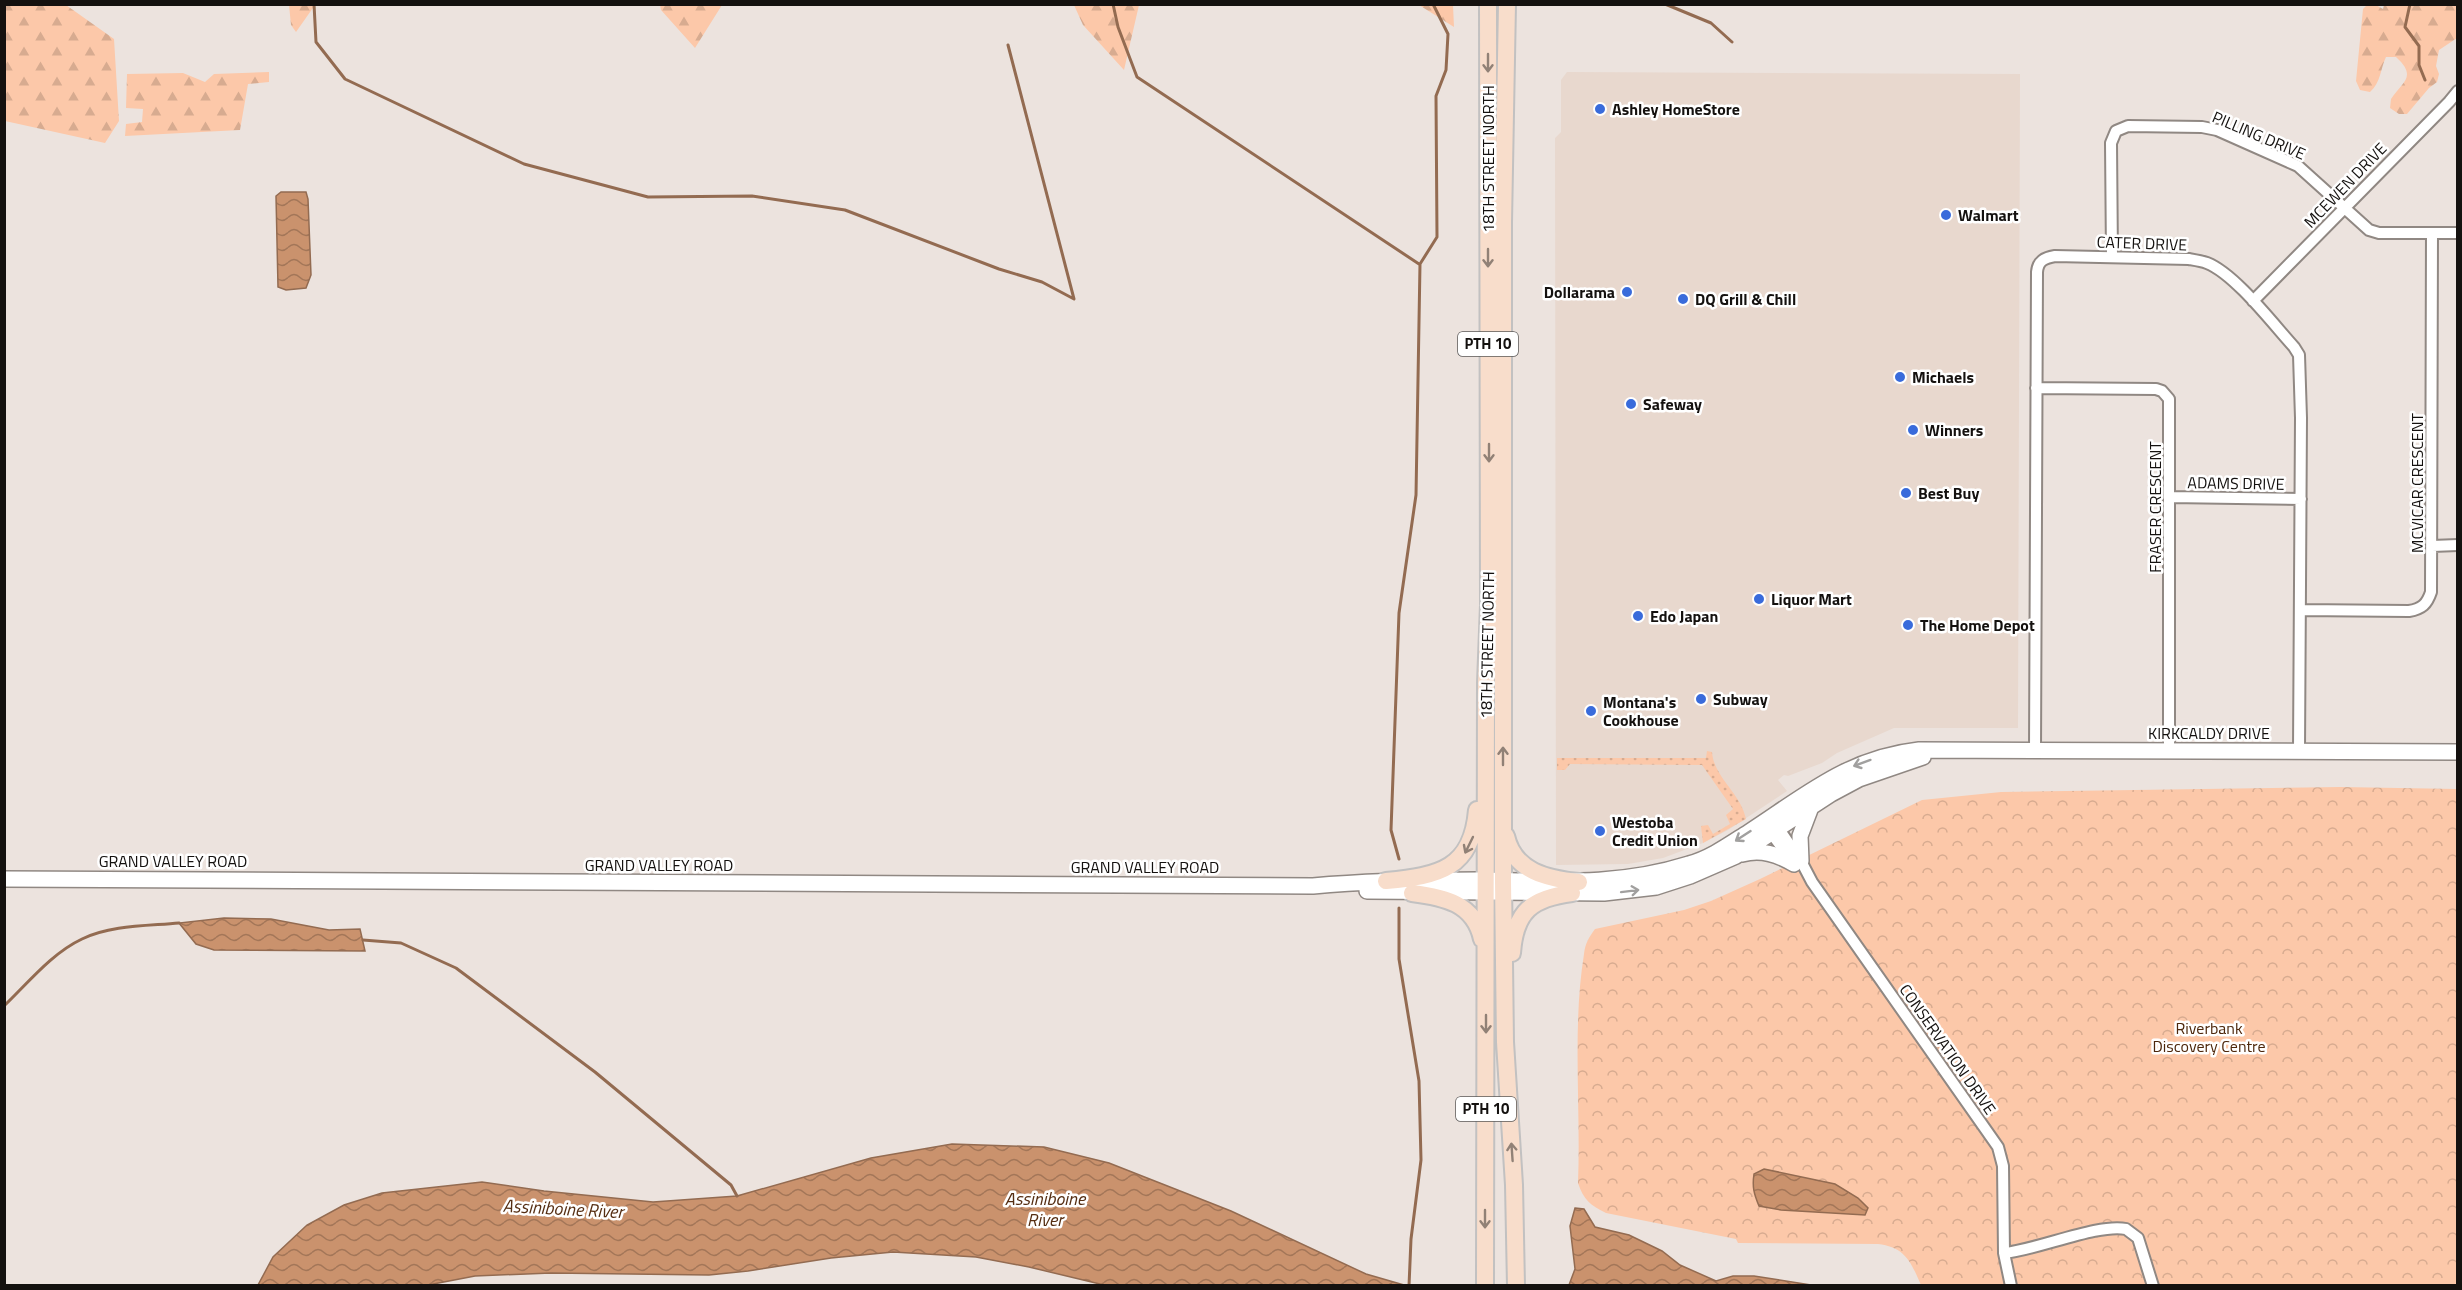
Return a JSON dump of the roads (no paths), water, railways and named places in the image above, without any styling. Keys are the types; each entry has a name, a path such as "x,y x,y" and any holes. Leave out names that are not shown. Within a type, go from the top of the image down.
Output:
{"main road":[{"name":"18TH STREET NORTH","path":"1488,4 1489,605 1486,683 1495,887 1505,1028 1516,1286"},
{"name":"18TH STREET NORTH","path":"1485,1286 1486,966 1503,814 1503,222 1508,4"},
{"path":"1386,882 1427,876 1446,869 1457,861 1469,847 1477,819 1479,732 1486,683"},
{"name":"KIRKCALDY DRIVE","path":"1576,887 1635,878 1689,864 1812,806 1845,786 1888,768 1929,756 1961,751"},
{"name":"KIRKCALDY DRIVE","path":"1495,887 1576,887 1620,892 1656,887 1690,876 1736,856 1833,776 1857,764 1902,752 2457,752"},
{"path":"1736,856 1753,852 1768,853 1798,863 1800,836 1812,806"},
{"path":"1503,814 1508,845 1519,861 1529,870 1576,887"},
{"name":"GRAND VALLEY ROAD","path":"4,879 1313,886 1412,892 1495,887"},
{"name":"GRAND VALLEY ROAD","path":"1313,886 1386,882 1495,887"},
{"path":"1505,1028 1512,988 1513,942 1518,922 1524,913 1537,902 1576,887"},
{"path":"1412,892 1448,899 1466,910 1481,934 1486,966"}],"street":[{"name":"MCEWEN DRIVE","path":"2253,301 2449,102 2457,91"},
{"name":"PILLING DRIVE","path":"2112,256 2111,143 2116,131 2128,126 2202,127 2217,130 2298,166 2364,227 2374,232 2457,233"},
{"name":"MCVICAR CRESCENT","path":"2300,610 2420,610 2427,602 2431,592 2432,233"},
{"name":"CATER DRIVE","path":"2036,751 2037,277 2039,263 2055,256 2189,259 2208,263 2224,274 2253,301 2299,355 2301,378 2299,751"},
{"name":"FRASER CRESCENT","path":"2036,388 2157,389 2166,394 2170,403 2169,751"},
{"name":"ADAMS DRIVE","path":"2170,497 2301,499"},
{"path":"2432,546 2457,545"},
{"name":"CONSERVATION DRIVE","path":"1771,825 1998,1147 2003,1166 2004,1253 2011,1286"},
{"path":"2004,1253 2035,1248 2109,1229 2126,1229 2138,1238 2153,1286"}],"water":[{"path":"281,192 306,192 308,199 311,275 306,288 286,290 278,287 276,196"},
{"path":"224,918 271,919 329,930 360,929 365,951 214,950 196,944 179,923"},
{"name":"Assiniboine River","path":"952,1144 1044,1147 1109,1163 1231,1211 1366,1274 1404,1285 1104,1285 976,1257 893,1252 709,1275 551,1273 475,1276 423,1286 258,1285 273,1257 307,1225 344,1205 382,1193 482,1182 653,1202 737,1196 871,1158"},
{"path":"1764,1169 1835,1184 1858,1198 1868,1208 1865,1215 1781,1210 1759,1206 1754,1190 1754,1174"},
{"path":"1575,1208 1584,1209 1595,1227 1629,1235 1662,1251 1680,1265 1716,1281 1733,1276 1754,1276 1811,1285 1569,1285 1575,1269 1570,1226"}],"waterway":[{"path":"314,4 316,42 345,79 524,164 648,197 752,196 845,210 999,269 1042,282 1074,299 1008,45"},
{"path":"1113,4 1118,27 1137,77 1419,264"},
{"path":"1399,859 1391,830 1399,613 1416,495 1420,264 1437,237 1436,96 1446,70 1448,34 1433,4"},
{"path":"1665,4 1711,23 1732,42"},
{"path":"2410,4 2405,27 2419,46 2419,65 2425,80"},
{"path":"1399,908 1399,959 1419,1081 1421,1160 1411,1239 1409,1286"},
{"path":"4,1006 50,960 82,939 117,929 179,923"},
{"path":"363,940 401,943 456,968 595,1072 731,1185 737,1196"}],"place":[{"name":"Ashley HomeStore","path":"1600,109"},
{"name":"Walmart","path":"1946,215"},
{"name":"Dollarama","path":"1627,292"},
{"name":"DQ Grill & Chill","path":"1683,299"},
{"name":"Michaels","path":"1900,377"},
{"name":"Safeway","path":"1631,404"},
{"name":"Winners","path":"1913,430"},
{"name":"Best Buy","path":"1906,493"},
{"name":"Liquor Mart","path":"1759,599"},
{"name":"Edo Japan","path":"1638,616"},
{"name":"The Home Depot","path":"1908,625"},
{"name":"Subway","path":"1701,699"},
{"name":"Montana's Cookhouse","path":"1591,711"},
{"name":"Westoba Credit Union","path":"1600,831"}],"park label":[{"name":"Riverbank Discovery Centre","path":"2209,1037"}]}
